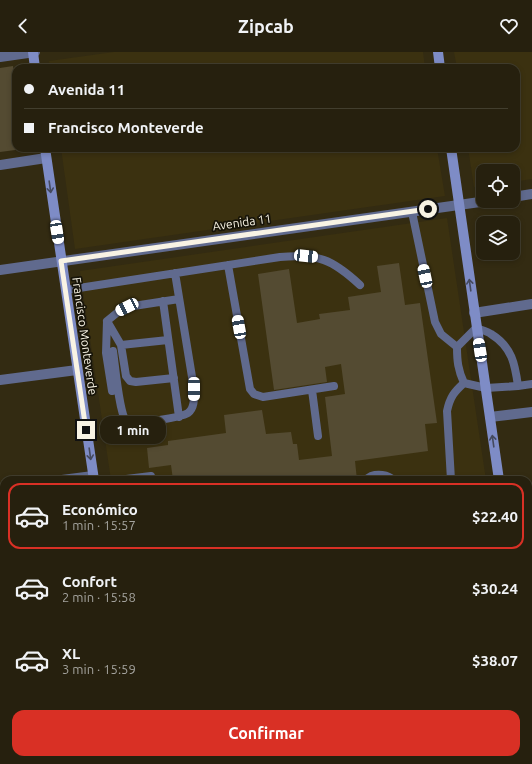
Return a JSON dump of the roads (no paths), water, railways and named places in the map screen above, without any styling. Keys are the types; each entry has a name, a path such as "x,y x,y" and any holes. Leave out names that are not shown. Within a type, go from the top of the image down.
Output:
{"main road":[{"path":"34,52 35,64"},
{"path":"438,52 440,64"},
{"path":"452,152 498,476"},
{"name":"Francisco Monteverde","path":"46,153 93,476"}],"street":[{"path":"0,57 34,52"},
{"path":"0,165 46,153"},
{"path":"520,196 532,194"},
{"name":"Avenida 11","path":"0,270 476,203"},
{"path":"474,313 532,304"},
{"path":"0,380 77,370"},
{"path":"490,417 532,412"}],"lane":[{"path":"412,212 435,322 441,334 456,347 459,373 464,383"},
{"path":"66,290 298,255 315,257 329,262 346,272 360,285"},
{"path":"228,265 250,389 254,394 263,397 334,386"},
{"path":"113,350 122,411 126,421 131,424 135,424 179,417 187,414 194,401 194,389 176,273"},
{"path":"112,391 106,353 107,322 118,312 127,307 180,299"},
{"path":"163,301 179,417"},
{"path":"107,322 121,345 126,376 130,381 136,382 174,378"},
{"path":"456,347 476,328 491,333 504,344 512,358 516,368 518,386"},
{"path":"121,345 168,340"},
{"path":"464,383 486,388 532,384"},
{"path":"451,476 447,411 450,400 455,391 464,383"},
{"path":"312,390 318,436"},
{"path":"371,476 387,476"}]}
